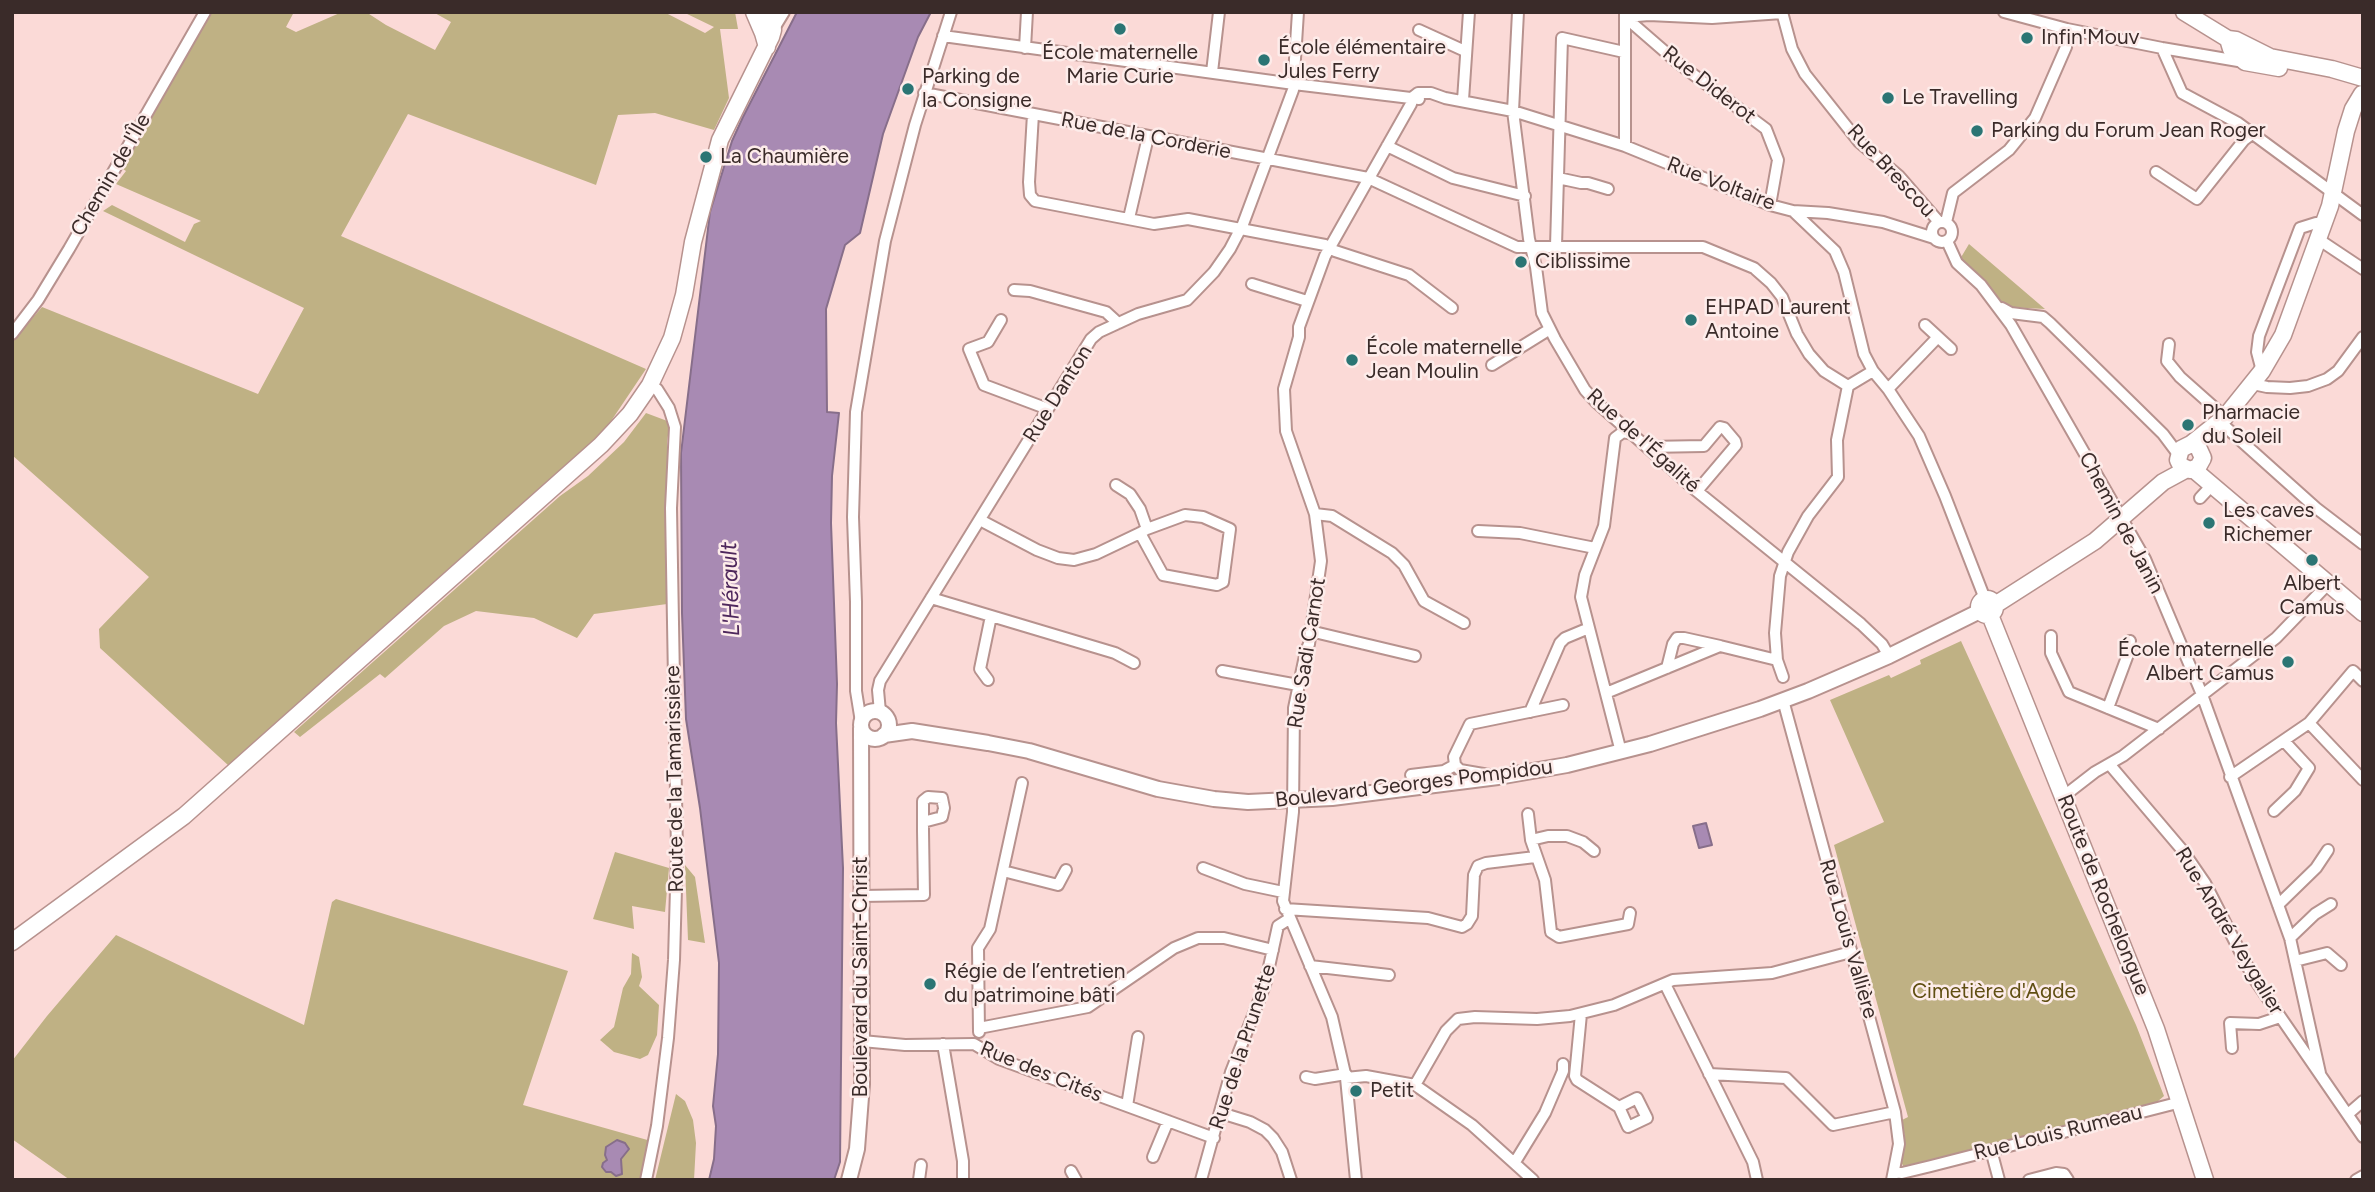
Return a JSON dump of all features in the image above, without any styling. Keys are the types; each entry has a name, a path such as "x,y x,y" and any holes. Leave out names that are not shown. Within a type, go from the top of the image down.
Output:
{"main road":[{"path":"754,12 767,47"},
{"path":"2184,12 2228,38 2270,57 2332,69 2362,88"},
{"path":"12,942 184,816 601,445 630,414 650,385 672,338 684,295 693,242 720,140 767,47 776,20"},
{"path":"2228,38 2231,49 2245,62 2343,78 2362,88"},
{"name":"Boulevard Georges Pompidou","path":"1987,607 2064,563 2122,518 2190,457 2258,377 2283,335 2321,231 2333,193 2348,124 2362,88"},
{"path":"2348,124 2363,110"},
{"path":"2190,457 2213,484 2245,514 2363,613"},
{"name":"Route de Rochelongue","path":"1987,607 2156,1028 2205,1180"},
{"path":"12,936 87,887"}],"street":[{"name":"Chemin de l'Île","path":"12,334 38,300 62,260 205,12"},
{"path":"754,12 761,19 776,20"},
{"path":"861,725 871,712 883,715 888,727 880,737 869,737 861,725 856,691 853,517 856,412 870,320 886,241 925,93 951,12"},
{"path":"1025,48 1027,12"},
{"path":"1212,72 1220,12"},
{"name":"Rue Danton","path":"883,715 878,690 880,681 1091,339 1118,323 1186,300 1214,272 1240,229 1294,84 1298,12"},
{"path":"1463,100 1469,12"},
{"name":"Rue de l'Égalité","path":"1518,12 1513,111 1542,313 1550,329 1586,390 1608,413 1697,491 1861,624 1882,644 1889,656"},
{"path":"2004,12 2067,29 2245,62"},
{"path":"1625,146 1625,15 1712,18 1782,13"},
{"name":"Rue Brescou","path":"1782,13 1792,49 1805,74 1859,142 1899,176 1942,222"},
{"name":"Rue Diderot","path":"1625,15 1678,63 1766,129 1778,160 1770,205"},
{"path":"1942,222 1953,231 1947,241 1941,242 1934,238 1932,229 1942,222 1953,194 2008,150 2035,118 2066,47 2067,29"},
{"path":"1419,30 1465,51"},
{"name":"Rue Voltaire","path":"943,36 1398,97 1431,93 1560,124 1625,146 1770,205 1793,211 1828,213 1883,222 1934,238"},
{"path":"1556,246 1562,38 1624,52"},
{"path":"2162,48 2182,93 2238,123 2363,215"},
{"name":"Rue de la Corderie","path":"925,93 1368,178 1517,247 1695,245 1754,268 1782,297 1797,334 1809,354 1824,371 1847,386"},
{"name":"Rue Sadi Carnot","path":"1356,1180 1346,1076 1332,1017 1287,914 1283,891 1293,801 1293,719 1298,685 1309,644 1321,561 1314,514 1289,441 1284,412 1285,383 1307,301 1329,247 1411,104 1413,96"},
{"path":"1033,114 1030,195 1035,201 1154,224 1188,219 1329,247 1409,275 1452,308"},
{"path":"2156,172 2197,199 2244,139 2252,134"},
{"path":"1129,218 1148,136"},
{"path":"1387,146 1453,178 1525,196"},
{"path":"1558,178 1608,189"},
{"name":"Route de Rochelongue","path":"1793,211 1835,251 1844,272 1864,354 1919,436 1987,607"},
{"path":"2321,231 2363,269"},
{"name":"Chemin de Janin","path":"1947,241 1957,263 1981,285 2011,325 2145,559 2202,697 2290,938 2320,1073"},
{"path":"1252,284 1307,301"},
{"path":"1014,290 1030,291 1106,312 1118,323"},
{"path":"1996,305 2011,313 2043,317 2190,457"},
{"path":"1001,320 988,342 969,349 984,385 1048,409"},
{"path":"1925,324 1951,349"},
{"path":"1492,365 1550,329"},
{"path":"1888,389 1938,337"},
{"path":"2258,377 2267,387 2290,388 2308,386 2328,379 2338,371 2363,337"},
{"path":"2169,344 2166,361 2180,377 2316,508 2363,544"},
{"path":"1783,677 1777,660 1776,605 1780,576 1808,516 1838,477 1837,440 1847,386 1873,370"},
{"name":"Route de la Tamarissière","path":"646,1180 657,1126 668,1038 674,960 677,852 671,508 675,427 669,408 657,389 650,385"},
{"path":"1608,413 1615,438 1604,526 1585,575 1582,604 1621,752"},
{"path":"1647,447 1704,446 1720,427 1724,428 1736,445 1697,491"},
{"path":"1615,438 1623,432 1632,434"},
{"path":"2200,498 2213,484"},
{"path":"980,520 1047,554 1074,560 1096,554 1143,531 1185,515 1203,517 1230,529 1223,582 1217,584 1163,575 1143,531 1140,509 1130,494 1116,485"},
{"path":"1314,514 1332,516 1392,553 1404,565 1424,601 1464,623"},
{"path":"1478,531 1520,533 1595,548"},
{"path":"2064,796 2202,697 2276,638 2329,583"},
{"path":"931,598 1115,653 1134,663"},
{"name":"Boulevard Georges Pompidou","path":"883,715 912,731 1029,751 1158,789 1248,802 1293,801 1498,777 1621,752 1783,700 1889,656 1987,607"},
{"path":"988,680 980,669 991,617"},
{"path":"1530,712 1560,643 1564,638 1589,628"},
{"path":"1310,631 1415,656"},
{"path":"2051,636 2051,653 2069,692 2159,729"},
{"path":"1667,668 1677,638 1777,660"},
{"path":"2108,708 2127,657 2130,641"},
{"path":"1606,693 1720,646"},
{"path":"1222,671 1298,685"},
{"path":"2230,777 2309,723 2353,671 2363,681"},
{"name":"Rue Louis Vallière","path":"1783,700 1895,1112 1899,1144 1893,1176"},
{"path":"1498,777 1460,770 1455,765 1454,757 1470,724 1563,705"},
{"path":"2309,723 2363,780"},
{"name":"Boulevard du Saint-Christ","path":"849,1180 857,1149 860,1118 861,725"},
{"name":"Boulevard Georges Pompidou","path":"880,737 912,731"},
{"name":"Boulevard du Saint-Christ","path":"860,774 880,737"},
{"path":"2274,811 2295,791 2309,768 2284,741"},
{"path":"1411,775 1444,771 1455,765"},
{"name":"Rue André Veygalier","path":"2110,765 2176,842 2205,883 2253,977 2292,1035"},
{"path":"979,1045 978,948 990,929 1022,783"},
{"path":"1528,814 1535,857 1545,880 1552,932 1559,937 1628,924 1630,913"},
{"path":"861,896 924,895 923,822"},
{"path":"1531,840 1567,836 1583,842 1594,851"},
{"path":"2278,905 2316,868 2328,850"},
{"path":"1287,914 1428,918 1462,927 1472,916 1474,875 1478,866 1535,857"},
{"path":"1203,867 1245,884 1283,891"},
{"path":"1003,872 1058,885 1066,870"},
{"path":"2290,938 2315,914 2331,904"},
{"name":"Rue de la Prunette","path":"1201,1180 1231,1072 1262,991 1278,926 1287,914"},
{"path":"979,1028 1088,1007 1174,948 1198,938 1224,937 1273,950"},
{"path":"1415,1085 1446,1031 1458,1019 1548,1019 1581,1014 1673,980 1772,973 1851,952"},
{"path":"2295,961 2327,953 2341,965"},
{"path":"1310,966 1389,975"},
{"path":"1664,984 1753,1162 1757,1180"},
{"path":"1581,1014 1575,1076 1613,1106 1619,1107"},
{"path":"2232,1048 2230,1023 2259,1024 2280,1017"},
{"path":"2292,1035 2305,1034 2311,1029"},
{"name":"Chemin de Janin","path":"2292,1035 2363,1137"},
{"path":"1127,1106 1138,1037"},
{"name":"Rue des Cités","path":"862,1041 891,1045 979,1045 999,1059 1214,1138"},
{"path":"943,1044 963,1161 963,1180"},
{"path":"1515,1162 1545,1113 1563,1065"},
{"path":"1709,1074 1786,1078 1833,1125 1895,1112"},
{"path":"1306,1077 1315,1079 1366,1076 1415,1085 1452,1110 1533,1180"},
{"path":"2348,1114 2363,1101"},
{"name":"Rue Louis Rumeau","path":"1893,1176 2180,1102"},
{"path":"1221,1113 1265,1130 1282,1152 1291,1180"},
{"path":"1153,1157 1168,1121"},
{"path":"1991,1150 1999,1180"},
{"path":"919,1180 921,1165"},
{"path":"2029,1180 2056,1173 2064,1174 2068,1180"},
{"path":"2356,1180 2363,1176"}],"green space":[{"path":"209,12 294,12 286,27 296,32 342,12 366,12 435,50 451,22 433,12 664,12 705,33 714,27 683,12 735,12 738,29 720,29 729,98 714,130 655,113 618,115 596,185 408,114 341,236 646,369 603,433 229,766 100,648 99,629 149,577 12,455 12,342 42,307 258,394 304,308 103,211 112,205 185,242 194,224 201,221 116,184 126,171 120,167"},
{"path":"1969,244 2045,309 2007,307 1960,259"},
{"path":"646,413 670,422 667,442 667,604 594,614 577,638 534,618 476,611 444,626 385,678 380,674 300,737 294,732 560,496 588,476 624,442"},
{"name":"Cimetière d'Agde","path":"1961,641 2136,1025 2164,1096 2157,1102 1968,1150 1905,1169 1901,1162 1905,1139 1902,1120 1908,1117 1834,845 1884,822 1830,700 1889,675 1891,678 1921,664 1920,660"},
{"path":"615,852 669,868 665,912 632,906 634,929 593,919"},
{"path":"685,865 695,877 705,943 688,940"},
{"path":"336,899 568,971 523,1105 651,1141 643,1180 70,1180 12,1139 12,1061 116,935 304,1025 332,902"},
{"path":"632,953 639,957 642,977 639,986 659,1005 657,1035 648,1055 640,1059 614,1052 600,1040 614,1027 623,988 631,974"},
{"path":"676,1094 685,1101 693,1120 696,1143 694,1180 655,1180"}],"water":[{"name":"L'Hérault","path":"797,12 931,12 918,37 883,134 860,233 845,245 826,309 827,412 839,413 832,476 831,523 843,868 840,1162 834,1180 709,1180 714,1159 716,1126 713,1106 718,1054 719,963 686,719 681,453 710,212 732,141"},
{"path":"1706,823 1712,845 1699,848 1693,826"},
{"path":"617,1140 625,1143 629,1149 621,1159 622,1174 616,1176 602,1167 607,1160 606,1147"}],"place":[{"name":"École maternelle Marie Curie","path":"1120,29"},
{"name":"Infin'Mouv","path":"2027,38"},
{"name":"École élémentaire Jules Ferry","path":"1264,60"},
{"name":"Parking de la Consigne","path":"908,89"},
{"name":"Le Travelling","path":"1888,98"},
{"name":"Parking du Forum Jean Roger","path":"1977,131"},
{"name":"La Chaumière","path":"706,157"},
{"name":"Ciblissime","path":"1521,262"},
{"name":"EHPAD Laurent Antoine","path":"1691,320"},
{"name":"École maternelle Jean Moulin","path":"1352,360"},
{"name":"Pharmacie du Soleil","path":"2188,425"},
{"name":"Les caves Richemer","path":"2209,523"},
{"name":"Albert Camus","path":"2312,560"},
{"name":"École maternelle Albert Camus","path":"2288,662"},
{"name":"Régie de l’entretien du patrimoine bâti","path":"930,984"},
{"name":"Petit","path":"1356,1091"}]}
